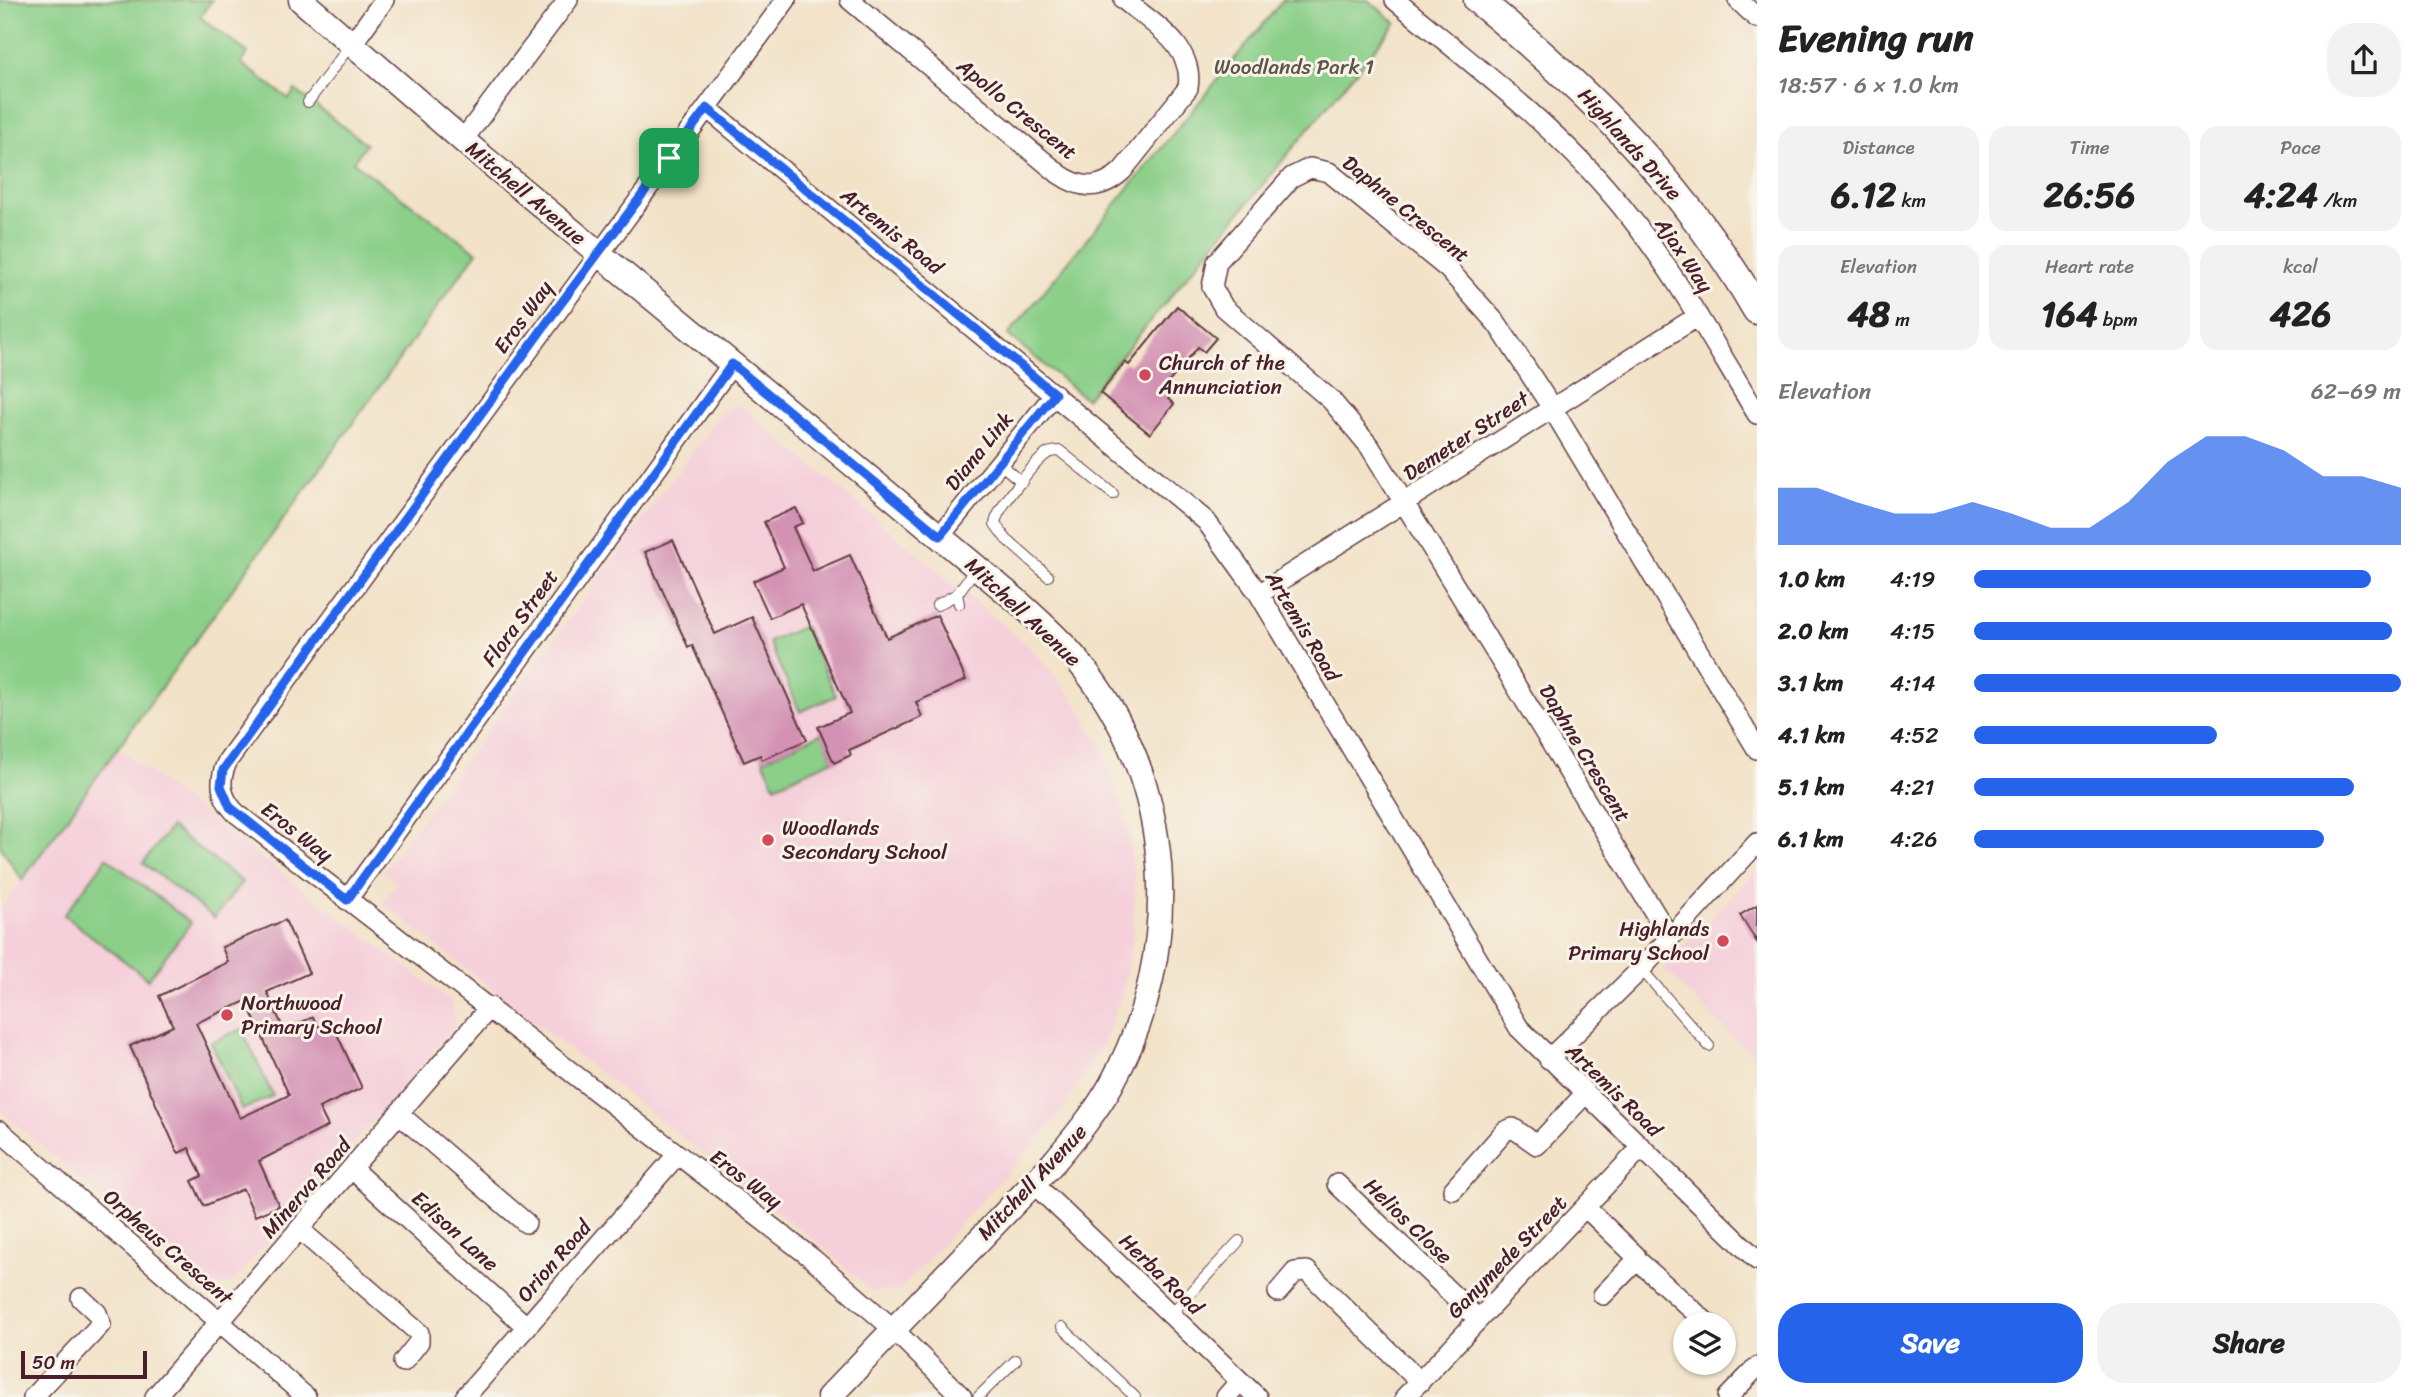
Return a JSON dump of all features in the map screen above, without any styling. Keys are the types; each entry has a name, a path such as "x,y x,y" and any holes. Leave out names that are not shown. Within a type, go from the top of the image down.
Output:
{"main road":[{"name":"Highlands Drive","path":"1480,0 1540,50 1638,147 1694,215 1757,310"}],"street":[{"name":"Mitchell Avenue","path":"301,0 598,254 977,567 1077,660 1120,725 1151,809 1162,888 1158,953 1133,1041 1092,1115 1033,1183 829,1397"},
{"path":"352,44 384,0"},
{"path":"463,140 568,0"},
{"path":"598,254 786,0"},
{"name":"Apollo Crescent","path":"850,0 1059,174 1080,187 1093,187 1113,179 1122,171 1188,88 1190,74 1181,49 1124,0"},
{"name":"Ajax Way","path":"1395,0 1572,150 1641,230 1698,316 1757,414"},
{"path":"1738,0 1757,18"},
{"name":"Artemis Road","path":"707,108 1206,521 1259,594 1507,1010 1549,1059 1757,1260"},
{"name":"Daphne Crescent","path":"1670,937 1370,447 1331,400 1224,308 1212,287 1217,262 1292,177 1310,168 1329,172 1448,269 1498,325 1552,408 1757,749"},
{"name":"Eros Way","path":"598,254 223,770 221,786 230,807 813,1259 892,1328 962,1397"},
{"name":"Demeter Street","path":"1259,594 1698,316"},
{"name":"Flora Street","path":"347,900 732,364"},
{"name":"Diana Link","path":"940,536 1055,394"},
{"path":"1549,1059 1641,969 1757,843"},
{"name":"Minerva Road","path":"155,1397 352,1169 404,1102 490,1007"},
{"path":"1453,1190 1505,1131 1513,1128 1537,1145 1585,1094"},
{"path":"404,1102 526,1223"},
{"name":"Orpheus Crescent","path":"0,1131 306,1397"},
{"name":"Ganymede Street","path":"1405,1397 1641,1148"},
{"name":"Orion Road","path":"465,1397 677,1155"},
{"name":"Edison Lane","path":"352,1169 527,1327"},
{"name":"Herba Road","path":"1033,1183 1257,1397"},
{"name":"Helios Close","path":"1337,1184 1478,1319"},
{"path":"1585,1207 1635,1253 1636,1259 1695,1312"},
{"path":"300,1230 419,1333 419,1342 403,1362"},
{"path":"1603,1295 1636,1259"},
{"path":"1278,1292 1295,1272 1307,1271 1420,1382"},
{"path":"33,1397 101,1324 97,1313 81,1297"},
{"path":"1728,1397 1757,1367"},
{"path":"1226,1397 1240,1381"}],"lane":[{"path":"308,102 352,44"},
{"path":"1048,576 1006,539 995,524 995,516 1045,455 1060,451 1113,494"},
{"path":"999,463 1022,482"},
{"path":"937,605 958,599 977,567"},
{"path":"1641,969 1709,1046"},
{"path":"1170,1315 1239,1241"},
{"path":"1062,1327 1135,1397"},
{"path":"978,1397 1016,1360"}],"shaded area":[{"name":"Woodlands Secondary School","path":"740,405 1034,651 1071,695 1100,744 1128,826 1135,883 1133,939 1122,994 1102,1047 1057,1118 899,1291 872,1292 824,1248 382,903 397,882 383,872 722,411"},
{"name":"Northwood Primary School","path":"117,748 452,1002 455,1027 232,1283 208,1288 0,1110 0,910"},
{"name":"Highlands Primary School","path":"1757,869 1757,1061 1663,968"}],"green space":[{"path":"0,0 212,0 200,17 248,53 241,63 289,99 295,90 366,144 353,162 477,252 22,880 0,846"},
{"name":"Woodlands Park 1","path":"1283,0 1368,0 1396,23 1086,399 1008,335"},
{"path":"804,626 836,696 800,712 769,642"},
{"path":"822,733 833,760 775,786 763,760"},
{"path":"171,827 242,882 214,918 143,863"},
{"path":"107,858 191,923 148,979 64,915"},
{"path":"242,1029 273,1096 242,1110 211,1042"}],"building":[{"name":"Church of the Annunciation","path":"1177,306 1216,338 1204,352 1198,347 1167,384 1175,390 1168,399 1174,404 1150,434 1100,393 1125,362 1129,365"},
{"path":"796,508 803,523 793,527 813,571 850,555 887,638 937,615 966,680 916,702 922,717 849,750 851,755 834,763 818,727 850,713 801,604 770,618 753,581 784,567 764,522"},
{"path":"673,540 715,634 752,617 807,740 762,760 760,755 744,762 692,645 688,647 645,552"},
{"path":"1757,905 1757,942 1740,915"},
{"path":"285,920 309,973 267,992 284,1030 313,1017 318,1027 331,1021 362,1088 319,1108 328,1126 259,1161 279,1206 255,1216 243,1189 204,1206 192,1181 202,1176 189,1148 179,1153 176,1149 130,1046 173,1026 159,996 228,962 222,947","holes":["246,1001 289,1095 240,1118 196,1023"]}],"place":[{"name":"Church of the Annunciation","path":"1145,375"},
{"name":"Woodlands Secondary School","path":"768,840"},
{"name":"Highlands Primary School","path":"1723,941"},
{"name":"Northwood Primary School","path":"227,1015"}],"route":[{"path":"707,108 1055,394 940,536 732,364 347,900 230,807 221,786 223,770 669,158 707,108"}]}
